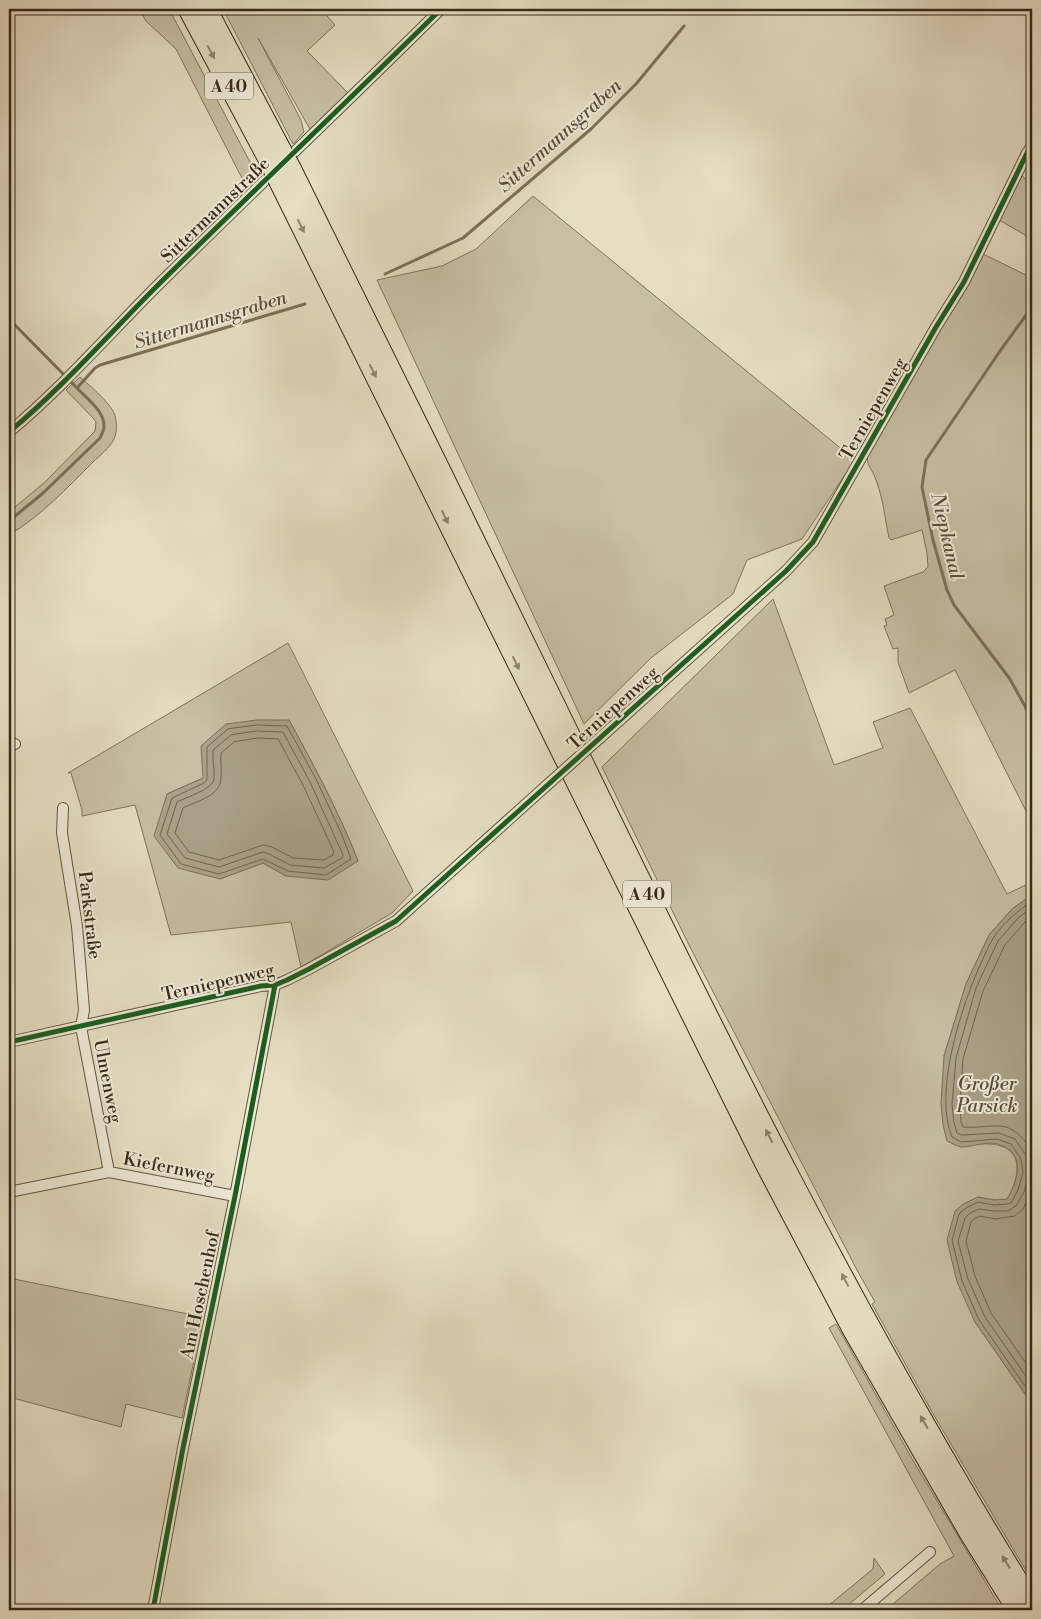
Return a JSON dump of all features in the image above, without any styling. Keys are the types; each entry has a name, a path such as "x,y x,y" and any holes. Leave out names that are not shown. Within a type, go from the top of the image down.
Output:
{"highway":[{"name":"A 40","path":"188,9 276,157"},
{"name":"A 40","path":"207,9 276,157 433,452 672,945 806,1208 934,1440 983,1525 1032,1603"},
{"name":"A 40","path":"286,176 413,450 587,808 766,1166 853,1331 968,1533 1017,1610"}],"street":[{"name":"Sittermannstraße","path":"9,432 441,9"},
{"name":"Terniepenweg","path":"9,1042 261,986 275,985 309,969 396,921 786,571 813,542 926,344 964,282 1032,146"},
{"name":"Parkstraße","path":"63,808 62,833 77,926 84,1010 82,1027"},
{"name":"Am Hoschenhof","path":"153,1610 182,1448 235,1196 275,985"},
{"name":"Ulmenweg","path":"82,1027 108,1172"},
{"name":"Kiefernweg","path":"9,1192 108,1172 235,1196"},
{"path":"862,1610 930,1552"}],"shaded area":[{"path":"139,9 169,9 259,179 248,190 176,49 146,21"},
{"path":"223,9 321,9 335,25 307,51 348,93 311,131 258,38 301,120 304,132 293,144"},
{"path":"1021,174 1032,187 1032,239 999,220"},
{"path":"533,196 855,460 802,539 747,560 733,594 651,658 584,724 377,280 442,266 476,249"},
{"path":"983,254 1032,278 1032,823 955,670 909,693 898,662 898,648 893,649 884,626 887,625 885,619 894,615 884,586 923,572 928,567 927,553 922,530 891,540 889,538 880,494 867,460 868,451"},
{"path":"80,377 100,395 113,411 116,419 114,439 53,501 9,535 9,512 45,482 95,431 96,422 66,390"},
{"path":"773,599 834,765 883,748 873,722 910,708 1007,894 1032,882 1032,895 1012,909 989,935 966,984 944,1056 982,1144 1005,1148 1012,1153 1016,1160 1016,1179 1007,1200 978,1197 975,1322 1032,1404 1032,1581 932,1412 872,1304 875,1302 690,947 602,767"},
{"path":"288,643 413,891 392,913 301,967 291,922 171,935 135,805 82,816 71,773 68,773","holes":["289,720 317,772 358,861 286,876 263,863 220,879 167,794 203,778"]},
{"path":"9,1278 203,1317 182,1418 126,1404 121,1427 9,1397"},
{"path":"836,1324 911,1457 1002,1610 886,1610 940,1564 954,1556 829,1328"},
{"path":"874,1558 885,1574 842,1610 823,1610 873,1569"}],"water":[{"path":"257,720 289,720 343,825 358,861 328,880 286,876 263,863 220,879 178,868 154,836 167,794 203,778 201,746 226,724"},
{"name":"Großer Parsick","path":"1032,895 1032,1404 975,1322 957,1282 947,1240 955,1211 963,1204 978,1197 994,1200 1007,1199 1017,1176 1016,1160 1013,1153 997,1144 988,1143 961,1147 947,1141 941,1104 944,1056 966,984 989,935 1012,909"}],"waterway":[{"name":"Sittermannsgraben","path":"385,274 463,238 591,129 636,84 684,26"},
{"name":"Sittermannsgraben","path":"9,521 42,494 100,438 104,427 101,416 94,405 77,388 95,368 305,304"},
{"name":"Niepkanal","path":"1032,307 926,460 922,487 933,540 947,590 954,605 1010,679 1032,719"},
{"path":"9,319 77,388"}],"cycle path":[{"path":"9,432 66,379 157,286 441,9"},
{"path":"9,1042 261,986 275,985 309,969 396,921 786,571 813,542 936,327 964,282 1032,146"},
{"path":"153,1610 183,1448 235,1196 275,985"}]}
